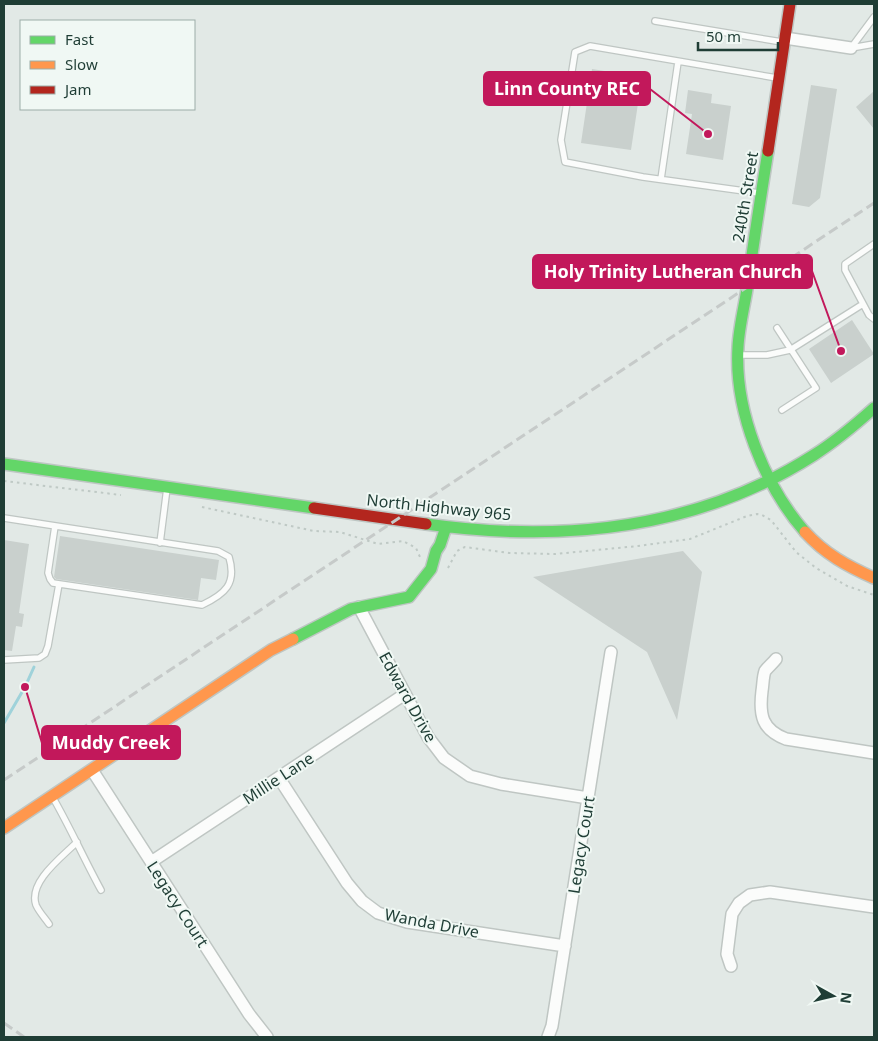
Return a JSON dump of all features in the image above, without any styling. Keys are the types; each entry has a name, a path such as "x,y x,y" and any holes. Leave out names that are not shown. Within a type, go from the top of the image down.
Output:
{"street":[{"name":"240th Street","path":"790,4 746,287 738,355 740,386 744,410 753,440 770,480 794,520 822,551 842,564 874,578"},
{"path":"785,40 851,48"},
{"name":"North Highway 965","path":"4,464 446,527 502,531 574,531 634,524 693,510 770,480 820,451 874,408"},
{"path":"4,828 272,650 350,609 409,597 431,569 446,527"},
{"name":"Edward Drive","path":"359,607 428,737 444,758 470,776 501,784 588,798"},
{"name":"Legacy Court","path":"548,1037 552,1026 611,652"},
{"path":"776,659 765,672 760,707 762,718 768,728 776,735 786,739 874,753"},
{"name":"Millie Lane","path":"151,862 406,694"},
{"name":"Legacy Court","path":"92,770 249,1014 267,1037"},
{"name":"Wanda Drive","path":"278,778 362,902 378,913 407,922 565,946"},
{"path":"731,966 727,954 732,914 739,903 750,895 770,892 874,907"}],"lane":[{"path":"851,48 874,17"},
{"path":"655,21 785,40"},
{"path":"851,48 874,44"},
{"path":"762,193 661,179 565,162 561,140 576,52 590,46 779,78"},
{"path":"661,179 678,62"},
{"path":"874,244 845,264 845,270 869,315 874,319"},
{"path":"738,355 767,354 790,350 863,304"},
{"path":"777,328 816,388 782,410"},
{"path":"160,543 167,487"},
{"path":"4,518 218,551 228,557 232,578 221,594 206,603 197,605 53,583 48,573 55,526"},
{"path":"4,660 39,658 45,654 59,584"},
{"path":"52,796 70,826 76,842 101,890"},
{"path":"49,924 37,906 36,888 42,878 76,842"}],"path":[{"path":"4,481 122,495"},
{"path":"198,506 314,531 340,532 378,544 403,541 414,546 418,552"},
{"path":"448,568 457,551 464,547 509,553 547,554 630,547 685,540 747,516 757,514 771,520 796,552 816,568 846,586 874,595"}],"building":[{"path":"592,69 642,77 631,150 581,143"},
{"path":"811,85 837,89 820,198 809,207 792,204"},
{"path":"688,90 712,94 711,103 731,106 723,160 686,154 692,114 685,113"},
{"path":"874,91 874,129 856,107"},
{"path":"852,320 874,354 831,383 809,349"},
{"path":"60,536 219,560 216,580 201,578 198,600 56,579 54,577"},
{"path":"4,540 29,544 19,613 24,614 22,627 16,626 12,651 4,650"},
{"path":"683,551 702,572 677,720 647,652 533,577"}],"waterway":[{"path":"4,723 25,687 34,667"}],"railway":[{"path":"4,780 874,203"},
{"path":"4,1023 24,1037"}],"traffic: fast":[{"path":"768,151 740,331 738,371 741,396 755,446 777,492 805,532"},
{"path":"426,524 477,530 527,532 627,525 675,515 723,500 769,480 822,450 874,408"},
{"path":"4,464 314,508"},
{"path":"293,639 351,609 409,597 431,569 446,527"}],"traffic: slow":[{"path":"805,532 820,547 837,559 874,578"},
{"path":"4,828 271,650 293,639"}],"traffic: jam":[{"path":"768,151 790,4"},
{"path":"314,508 426,524"}],"place":[{"name":"Linn County REC","path":"708,134"},
{"name":"Holy Trinity Lutheran Church","path":"841,351"},
{"name":"Muddy Creek","path":"25,687"}]}
